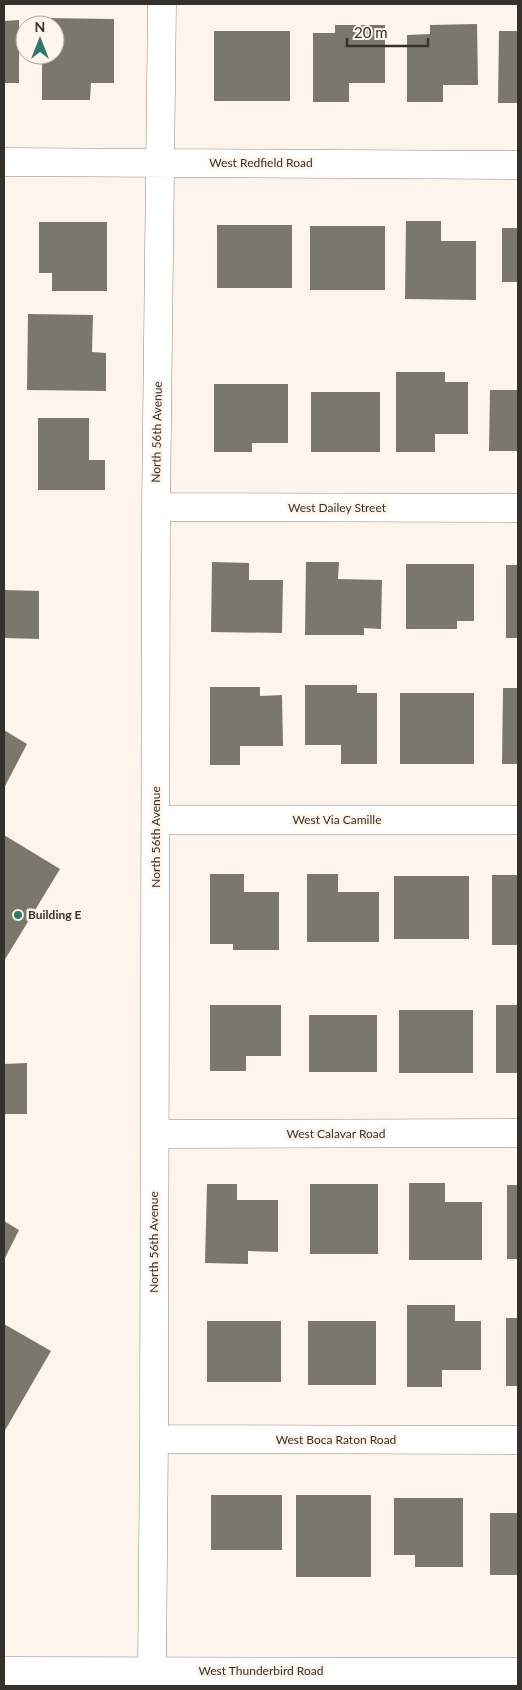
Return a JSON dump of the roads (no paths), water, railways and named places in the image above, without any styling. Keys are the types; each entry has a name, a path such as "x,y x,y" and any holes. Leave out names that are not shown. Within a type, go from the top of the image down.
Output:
{"street":[{"name":"North 56th Avenue","path":"152,1671 156,507 162,4"},
{"name":"West Redfield Road","path":"4,162 518,165"},
{"name":"West Dailey Street","path":"156,507 518,508"},
{"name":"West Via Camille","path":"156,820 518,820"},
{"name":"West Calavar Road","path":"155,1134 518,1133"},
{"name":"West Boca Raton Road","path":"154,1439 518,1440"},
{"name":"West Thunderbird Road","path":"4,1671 518,1672"}],"place":[{"name":"Building E","path":"18,915"}]}
